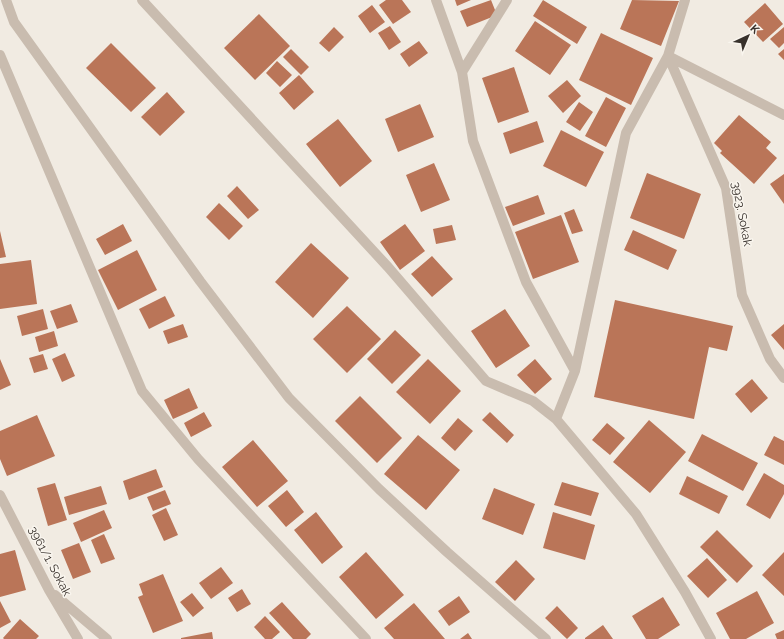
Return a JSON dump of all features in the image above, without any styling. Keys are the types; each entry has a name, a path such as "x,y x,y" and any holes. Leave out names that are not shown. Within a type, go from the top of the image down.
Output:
{"street":[{"path":"6,0 14,22 18,28 195,274 289,398 379,488 447,552 546,639"},
{"path":"142,0 388,267 486,381 533,401 556,419 636,514 685,592 711,639"},
{"path":"436,0 462,72 473,141 526,282 575,371"},
{"path":"462,72 507,0"},
{"path":"556,419 575,371 626,133 668,56 685,0"},
{"path":"0,55 142,391 198,459 366,639"},
{"path":"668,56 784,115"},
{"name":"3923. Sokak","path":"668,56 726,188 742,294 770,359 784,378"},
{"name":"3961/1. Sokak","path":"0,495 49,590 78,639"},
{"path":"49,590 107,639"}],"building":[{"path":"386,0 402,0 411,12 393,24 379,5"},
{"path":"455,0 471,0 457,6"},
{"path":"491,0 497,15 467,27 460,11"},
{"path":"543,0 587,27 577,44 533,16"},
{"path":"632,0 679,1 661,46 620,29"},
{"path":"765,3 783,24 763,42 744,22"},
{"path":"372,5 385,22 370,33 358,16"},
{"path":"259,14 290,46 255,80 224,48"},
{"path":"535,21 571,45 550,75 515,51"},
{"path":"390,26 401,42 389,50 378,33"},
{"path":"334,27 344,37 329,52 319,43"},
{"path":"784,27 784,43 779,48 770,39"},
{"path":"601,33 653,58 631,105 579,80"},
{"path":"419,41 428,53 409,67 400,54"},
{"path":"111,43 156,88 131,112 86,68"},
{"path":"291,49 309,67 301,75 283,57"},
{"path":"784,49 784,60 778,54"},
{"path":"277,61 292,75 280,87 266,73"},
{"path":"514,67 529,112 498,123 482,78"},
{"path":"299,75 314,92 294,110 279,93"},
{"path":"567,80 581,96 563,113 548,96"},
{"path":"167,92 185,112 160,136 141,117"},
{"path":"606,97 626,108 606,147 585,136"},
{"path":"579,102 593,112 580,131 566,122"},
{"path":"420,104 434,137 398,152 385,119"},
{"path":"739,115 771,142 766,148 777,158 754,184 720,153 722,151 714,143"},
{"path":"338,119 372,161 340,187 306,144"},
{"path":"537,121 544,142 510,154 503,133"},
{"path":"561,130 604,152 586,187 543,166"},
{"path":"434,163 450,200 421,212 406,175"},
{"path":"647,173 701,194 684,239 630,218"},
{"path":"784,174 784,204 770,184"},
{"path":"237,186 259,210 248,219 227,196"},
{"path":"538,195 545,214 513,226 505,207"},
{"path":"219,203 243,226 229,240 206,217"},
{"path":"574,209 583,231 572,234 564,213"},
{"path":"561,215 579,262 533,279 515,232"},
{"path":"123,224 132,241 105,255 96,239"},
{"path":"405,224 425,251 400,270 380,242"},
{"path":"452,225 456,240 436,244 433,229"},
{"path":"633,230 677,250 668,270 624,250"},
{"path":"0,231 6,257 0,258"},
{"path":"311,243 349,278 313,318 275,282"},
{"path":"137,250 157,290 118,310 98,270"},
{"path":"432,256 453,279 432,297 411,274"},
{"path":"31,260 37,304 0,309 0,264"},
{"path":"165,296 175,316 149,329 139,309"},
{"path":"615,300 733,326 727,351 709,347 694,419 594,397"},
{"path":"71,304 78,322 57,329 50,311"},
{"path":"347,306 381,339 347,373 313,339"},
{"path":"43,309 48,329 22,336 17,316"},
{"path":"505,309 530,346 496,368 471,331"},
{"path":"183,324 188,337 168,344 163,331"},
{"path":"784,324 784,350 771,335"},
{"path":"395,330 421,355 392,384 367,359"},
{"path":"54,331 58,346 39,352 35,337"},
{"path":"65,353 75,376 62,382 52,359"},
{"path":"43,354 48,369 34,373 29,358"},
{"path":"0,359 11,385 0,390"},
{"path":"428,359 461,391 430,424 396,392"},
{"path":"535,359 552,379 535,394 517,375"},
{"path":"752,379 768,398 751,413 735,394"},
{"path":"189,388 198,408 173,419 164,400"},
{"path":"360,396 402,438 377,463 335,421"},
{"path":"204,412 212,426 191,437 184,423"},
{"path":"490,412 514,435 507,443 482,420"},
{"path":"37,415 55,456 7,476 0,459 0,431"},
{"path":"458,418 473,431 455,451 441,438"},
{"path":"649,420 686,452 650,493 613,462"},
{"path":"607,423 625,438 610,455 592,440"},
{"path":"702,434 758,463 743,491 688,461"},
{"path":"418,435 460,470 426,510 384,474"},
{"path":"774,436 784,441 784,465 764,455"},
{"path":"253,440 288,481 257,507 222,467"},
{"path":"156,469 163,487 129,500 123,481"},
{"path":"764,473 784,485 784,494 770,519 746,505"},
{"path":"687,476 728,496 719,514 679,494"},
{"path":"562,482 599,493 591,516 554,505"},
{"path":"55,483 67,520 48,526 37,488"},
{"path":"101,486 107,504 69,515 64,497"},
{"path":"494,488 535,504 523,535 482,519"},
{"path":"165,490 171,504 153,511 147,497"},
{"path":"287,490 304,512 286,527 268,506"},
{"path":"166,508 178,535 164,541 152,515"},
{"path":"104,510 112,528 81,542 73,523"},
{"path":"316,512 343,547 322,564 294,530"},
{"path":"553,512 595,525 585,560 543,548"},
{"path":"717,530 753,566 737,583 700,547"},
{"path":"104,534 115,559 101,564 91,540"},
{"path":"79,543 91,572 73,579 61,550"},
{"path":"15,550 26,590 0,597 0,554"},
{"path":"366,552 404,595 376,619 339,577"},
{"path":"784,552 784,596 762,575"},
{"path":"707,558 727,580 708,598 687,576"},
{"path":"516,560 535,579 515,601 495,582"},
{"path":"221,567 233,583 211,599 199,583"},
{"path":"163,574 183,621 153,633 138,597 143,595 139,584"},
{"path":"242,589 251,604 237,612 228,598"},
{"path":"757,591 774,623 746,639 730,639 716,613"},
{"path":"192,593 204,608 193,617 180,602"},
{"path":"459,596 470,612 449,626 438,611"},
{"path":"663,597 680,625 658,639 646,639 632,616"},
{"path":"0,601 11,622 0,628"},
{"path":"282,602 311,634 306,639 293,639 269,613"},
{"path":"414,603 445,639 394,639 384,628"},
{"path":"557,606 578,628 567,639 545,618"},
{"path":"265,616 280,632 272,639 265,639 254,627"},
{"path":"20,619 39,636 36,639 4,639 3,638"},
{"path":"603,625 613,639 585,639 585,638"},
{"path":"784,630 784,639 777,639 775,634"},
{"path":"212,632 213,639 181,639 181,638"},
{"path":"468,633 472,639 460,639"}]}
